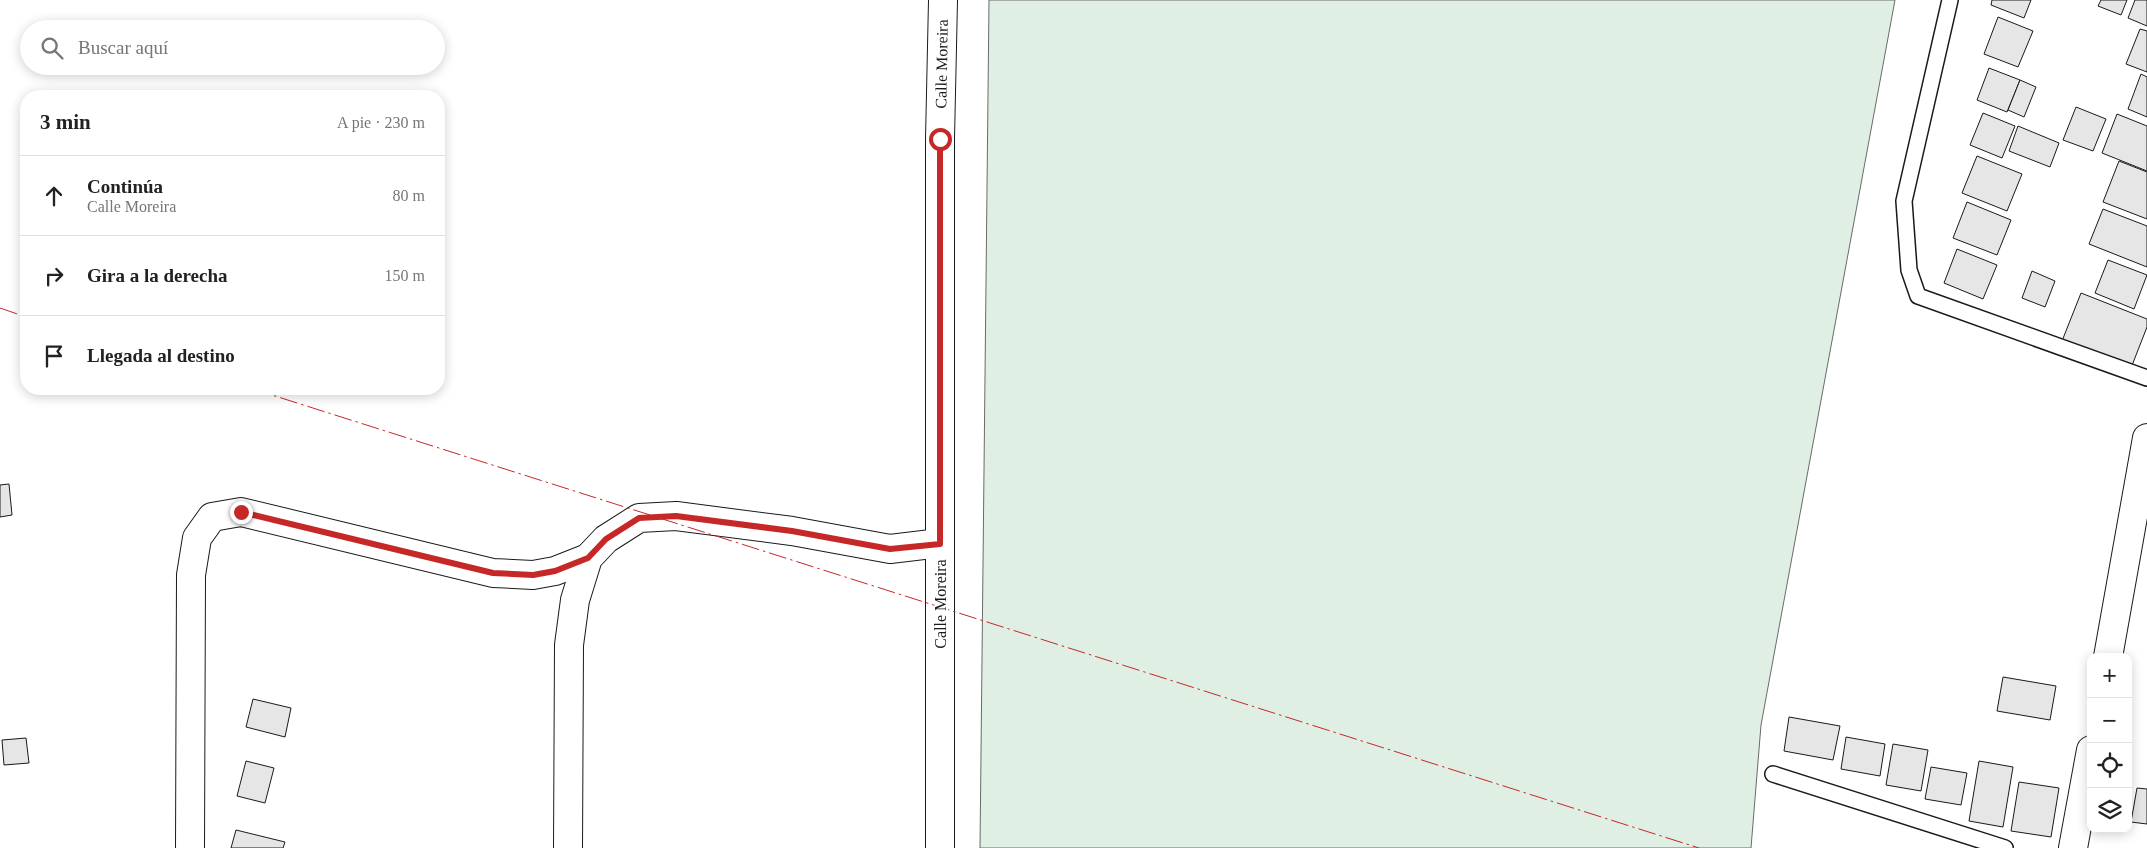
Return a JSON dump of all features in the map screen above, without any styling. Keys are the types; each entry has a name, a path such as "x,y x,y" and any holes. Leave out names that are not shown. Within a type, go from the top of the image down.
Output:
{"street":[{"name":"Calle Moreira","path":"940,848 940,139 943,0"},
{"path":"2109,653 2147,438"},
{"path":"190,848 191,575 198,538 212,517 241,512 493,573 533,575 555,571 588,558 606,539 639,518 676,516 792,531 890,549 940,544"},
{"path":"568,848 569,645 575,600 588,558"},
{"path":"2073,848 2087,772"}],"lane":[{"path":"1950,0 1904,201 1909,270 1918,296 2147,378"},
{"path":"1773,774 2005,848"}],"green space":[{"path":"989,0 1895,0 1761,725 1751,848 980,848"}],"building":[{"path":"1992,0 2031,0 2024,18 1991,5"},
{"path":"2101,0 2127,0 2121,15 2098,6"},
{"path":"2135,0 2147,0 2147,26 2128,18"},
{"path":"1998,17 2033,31 2018,67 1984,54"},
{"path":"2140,29 2147,31 2147,72 2126,64"},
{"path":"1989,68 2020,80 2007,112 1977,100"},
{"path":"2141,74 2147,77 2147,117 2128,109"},
{"path":"2020,80 2036,87 2024,117 2008,110"},
{"path":"2076,107 2106,119 2093,151 2063,140"},
{"path":"1983,113 2015,126 2002,158 1970,145"},
{"path":"2117,114 2147,126 2147,171 2102,153"},
{"path":"2018,126 2059,143 2050,167 2009,151"},
{"path":"1977,156 2022,174 2007,211 1962,193"},
{"path":"2119,161 2147,172 2147,219 2103,202"},
{"path":"1967,202 2011,220 1997,255 1953,238"},
{"path":"2103,209 2147,226 2147,267 2089,244"},
{"path":"1957,249 1997,265 1983,299 1944,283"},
{"path":"2108,260 2147,275 2134,309 2095,293"},
{"path":"2032,271 2055,281 2045,307 2022,298"},
{"path":"2081,293 2147,319 2147,327 2131,368 2062,341"},
{"path":"9,484 12,515 0,517 0,485"},
{"path":"2003,677 2056,686 2050,720 1997,711"},
{"path":"253,699 291,708 285,737 246,727"},
{"path":"1789,717 1840,726 1833,760 1784,751"},
{"path":"1846,737 1885,744 1880,776 1841,769"},
{"path":"26,738 29,763 4,765 2,740"},
{"path":"1893,744 1928,750 1921,791 1886,785"},
{"path":"246,761 274,768 265,803 237,796"},
{"path":"1979,761 2013,767 2003,827 1969,821"},
{"path":"1931,767 1967,773 1961,805 1925,799"},
{"path":"2019,782 2059,788 2051,837 2011,831"},
{"path":"2137,788 2147,789 2147,824 2132,822"},
{"path":"236,830 285,842 283,848 231,848"}],"power":[{"path":"0,308 20,315"},
{"path":"272,395 1699,848"}],"route":[{"path":"241,512 493,573 533,575 555,571 588,558 606,539 639,518 676,516 792,531 890,549 940,544 940,139"}]}
